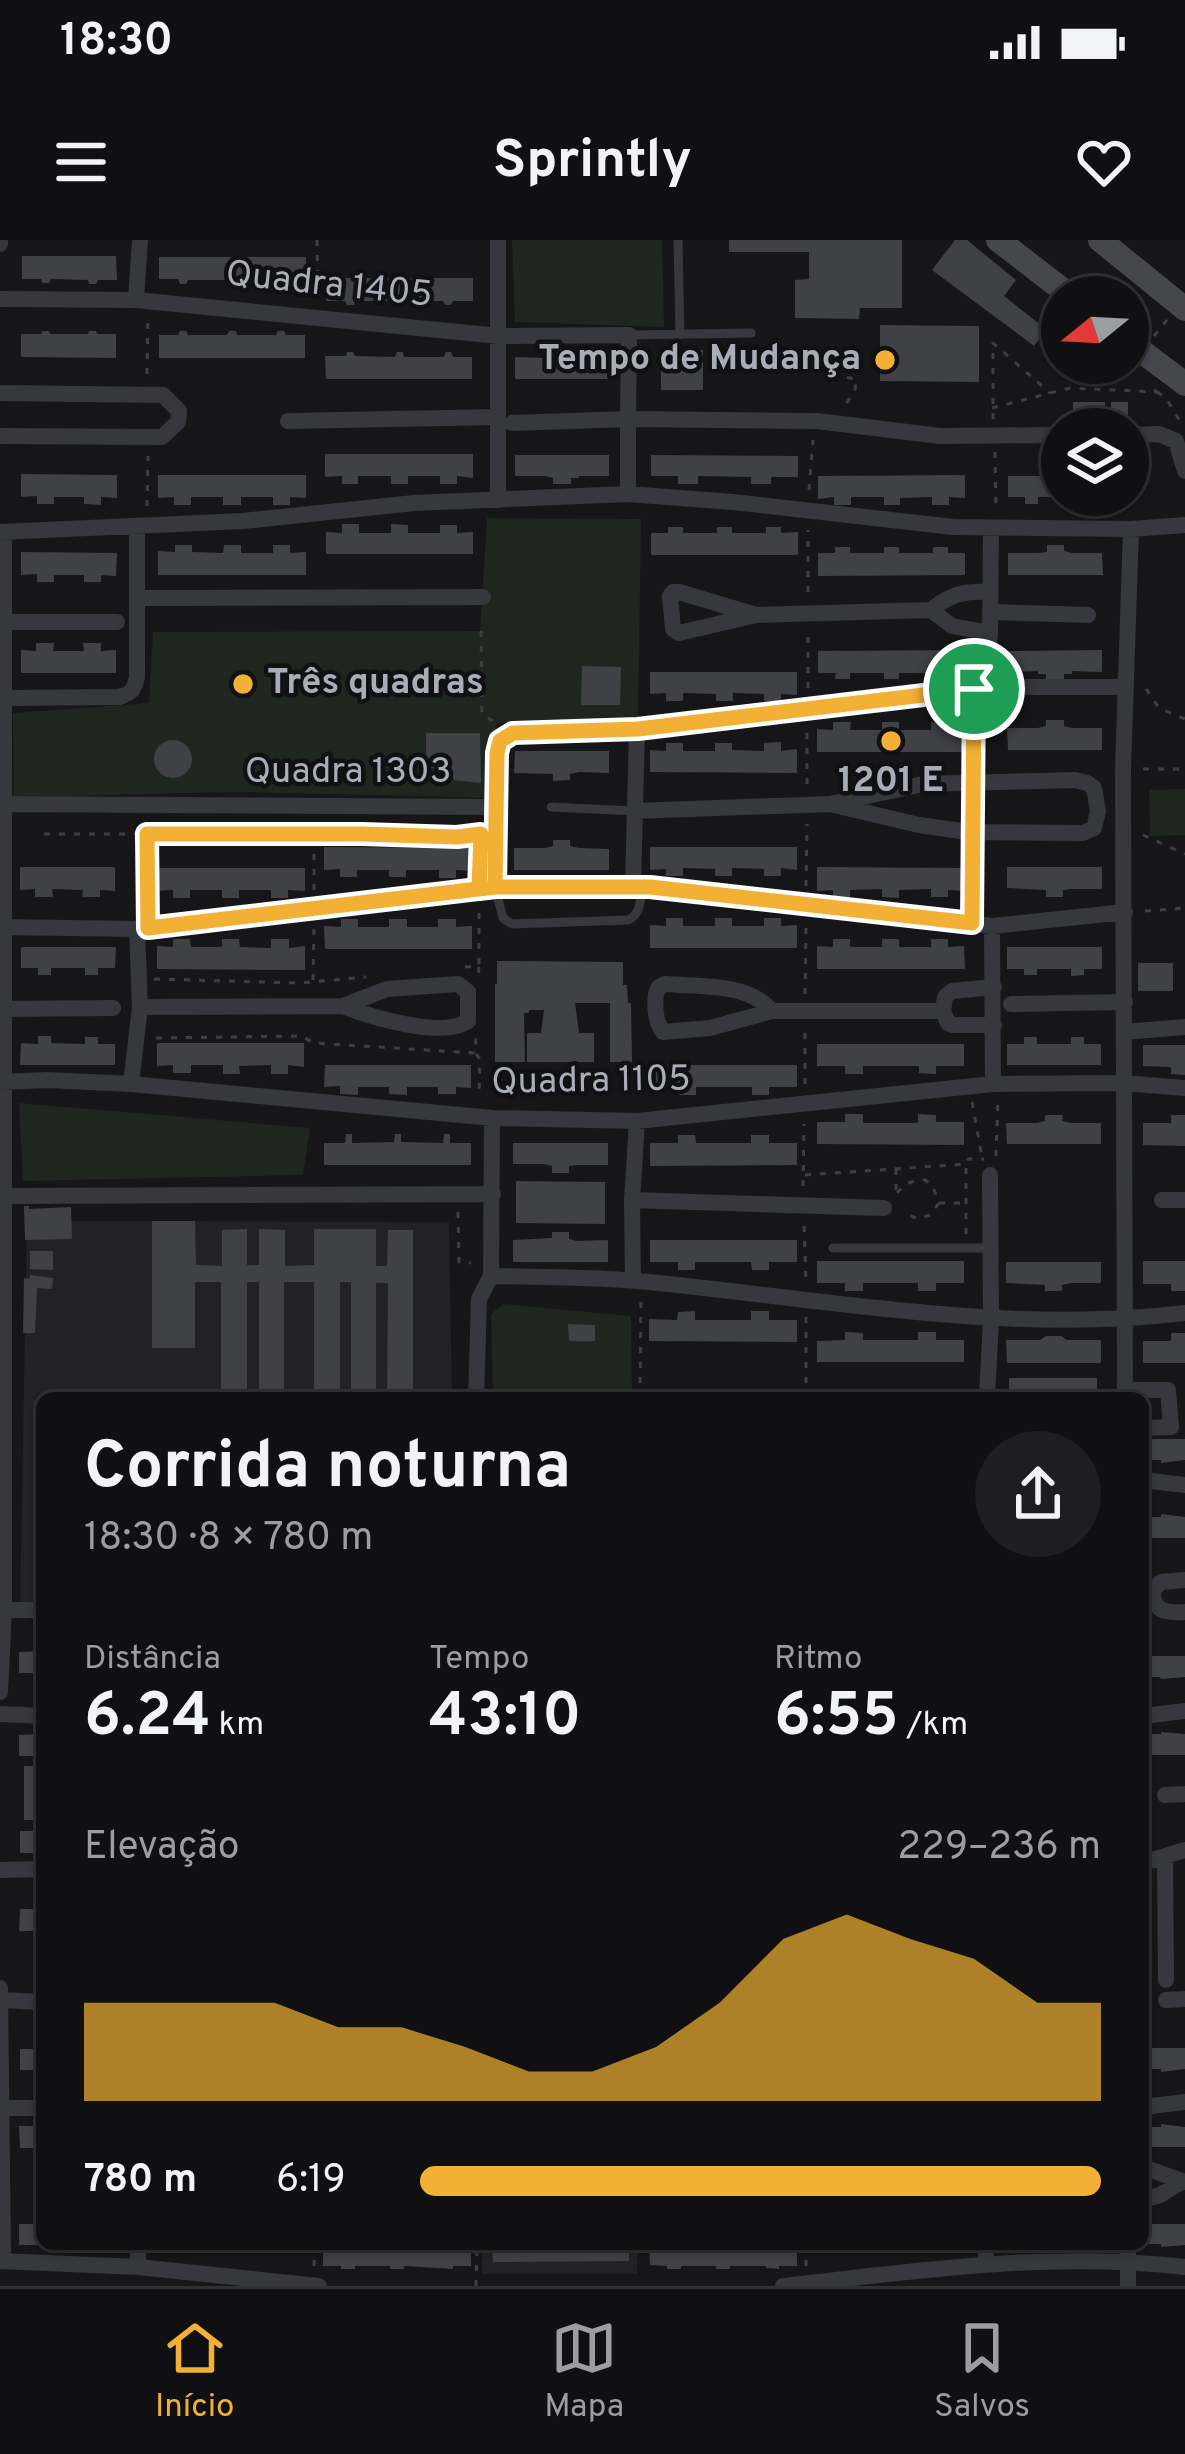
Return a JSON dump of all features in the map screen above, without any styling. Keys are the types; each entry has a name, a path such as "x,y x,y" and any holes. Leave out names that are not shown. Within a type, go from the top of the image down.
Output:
{"main road":[{"path":"998,240 1045,276"},
{"path":"1100,240 1182,307"},
{"path":"1149,359 1176,383"}],"street":[{"path":"136,300 140,242 162,240"},
{"path":"498,240 505,420 498,500"},
{"name":"Quadra 1405","path":"0,298 136,300 500,336 629,335"},
{"path":"628,494 629,335"},
{"path":"0,393 164,395 179,411 178,422 162,437 0,436"},
{"path":"288,422 628,419 834,423 940,436 1041,434"},
{"path":"1149,434 1176,441 1185,470"},
{"path":"0,1692 2,532 243,521 414,503 628,494 993,529 1185,525"},
{"path":"4,698 130,694 137,677 137,526"},
{"path":"980,688 990,633 993,529"},
{"path":"1125,1392 1123,769 1131,682 1130,529"},
{"path":"756,615 680,592 670,596 677,633 756,615 931,610 957,593 988,592"},
{"path":"138,598 483,596"},
{"path":"931,610 952,626 990,633"},
{"path":"990,611 1088,616"},
{"path":"3,634 117,622"},
{"name":"Quadra 1303","path":"3,804 496,807 497,753 500,741 513,733 638,729 980,688 1131,682"},
{"path":"638,729 634,811 638,888"},
{"path":"634,811 830,804 923,784 1075,780 1094,788 1098,812 1094,828 1083,833 971,832 830,804"},
{"path":"487,888 496,807"},
{"path":"1,928 142,929 487,888 638,888 992,926 1125,912"},
{"path":"992,926 996,1084"},
{"path":"131,1084 142,929"},
{"path":"140,1007 343,1006 389,1022 456,1028 468,1021 468,992 458,984 387,989 343,1006"},
{"path":"772,1011 744,991 664,984 655,996 663,1032 710,1028 772,1011 943,1010"},
{"path":"994,987 952,991 945,997 943,1010 952,1025 994,1025"},
{"path":"1012,1004 1125,1002"},
{"path":"2,1018 113,1008"},
{"path":"1124,1032 1185,1027"},
{"name":"Quadra 1105","path":"1,1082 131,1084 485,1118 637,1121 996,1084 1123,1083 1185,1088"},
{"path":"477,1392 493,1194 485,1118"},
{"path":"637,1121 632,1200 638,1281"},
{"path":"986,1167 991,1318 987,1392"},
{"path":"1,1196 493,1194"},
{"path":"632,1200 893,1204"},
{"path":"1162,1200 1185,1200"},
{"path":"486,1284 638,1281 991,1318 1125,1320 1185,1313"},
{"path":"1146,1392 1168,1390 1177,1408 1171,1427 1149,1429"},
{"path":"1149,1481 1185,1485"},
{"path":"1185,1580 1161,1582 1152,1600 1165,1612 1185,1612"},
{"path":"2,1610 36,1610"},
{"path":"1149,1715 1185,1711"},
{"path":"0,1714 36,1716"},
{"path":"1166,1795 1185,1794"},
{"path":"1149,1862 1185,1850"},
{"path":"1165,1858 1166,1980"},
{"path":"0,1870 36,1869"},
{"path":"0,1988 2,2260 138,2266 316,2286"},
{"path":"1,2000 36,2002"},
{"path":"1149,2106 1185,2102"},
{"path":"1,2108 36,2108"},
{"path":"1149,2169 1183,2182"},
{"path":"1149,2198 1183,2182"},
{"path":"138,2250 138,2266"},
{"path":"986,2250 986,2264"},
{"path":"1128,2252 1128,2286"},
{"path":"783,2286 1128,2252 1185,2267"}],"lane":[{"path":"678,240 680,335"},
{"path":"629,335 751,333"},
{"path":"551,807 634,811"},
{"path":"487,888 502,917 512,924 628,920 639,910 638,888"},
{"path":"833,1248 990,1248"}],"path":[{"path":"317,240 318,318"},
{"path":"1149,334 1182,307"},
{"path":"993,529 993,343 1051,393"},
{"path":"832,375 856,379 855,390 834,423"},
{"path":"992,408 1070,388 1176,383"},
{"path":"1176,383 1166,398 1185,427"},
{"path":"481,631 482,714 496,723"},
{"path":"1131,682 1159,709 1185,719"},
{"path":"974,783 980,688"},
{"path":"1123,769 1185,769"},
{"path":"1125,827 1185,854"},
{"path":"971,832 972,923"},
{"path":"44,834 481,834"},
{"path":"142,929 147,834"},
{"path":"479,966 487,888"},
{"path":"1125,912 1185,908"},
{"path":"475,1053 485,1118"},
{"path":"986,1167 996,1159 996,1084"},
{"path":"970,1086 986,1167"},
{"path":"966,1238 966,1164 968,1159 986,1167"},
{"path":"804,1174 966,1164"},
{"path":"925,1180 939,1203 930,1215 918,1219 893,1204 909,1182 925,1180"},
{"path":"454,1194 460,1262 478,1264 473,1280 486,1284"},
{"path":"939,1203 966,1203"},
{"path":"638,1281 640,1392"},
{"path":"315,2250 316,2286"},
{"path":"476,2286 478,2250"}],"shaded area":[{"path":"512,240 662,240 664,327 515,322"},
{"path":"487,518 641,519 638,717 497,723 489,798 242,792 14,797 13,713 149,703 153,632 480,631"},
{"path":"1185,789 1185,835 1150,836 1149,790"},
{"path":"19,1103 310,1128 303,1175 23,1181"},
{"path":"27,1221 449,1222 452,1392 36,1392 36,1606 20,1606"},
{"path":"504,1304 631,1316 632,1392 493,1392 491,1314"},
{"path":"482,2250 637,2250 637,2274 482,2274"}],"building":[{"path":"729,240 902,240 902,308 860,308 859,319 795,318 795,280 809,279 809,252 729,252"},
{"path":"955,240 967,240 1016,280 1004,296 1041,325 1041,337 1034,346 932,270"},
{"path":"22,256 116,256 117,280 89,284 88,280 42,283 41,279 22,279"},
{"path":"159,257 306,257 306,280 278,284 276,279 237,279 229,284 227,280 188,280 180,284 178,279 159,279"},
{"path":"326,278 473,278 473,301 396,305 394,301 355,301 347,305 326,301"},
{"path":"880,325 979,326 979,382 880,381"},
{"path":"180,331 188,335 236,331 237,335 276,335 284,331 305,335 305,358 159,358 159,335"},
{"path":"21,334 116,334 116,358 21,357"},
{"path":"553,349 571,349 571,356 610,358 610,379 515,379 515,357 545,358 553,356"},
{"path":"661,350 703,350 703,390 661,390"},
{"path":"347,352 444,357 451,352 453,357 472,357 472,379 326,379 325,356 346,356"},
{"path":"1073,402 1105,402 1105,408 1073,408"},
{"path":"1111,402 1128,402 1128,408 1111,408"},
{"path":"325,454 473,454 473,478 457,476 457,484 440,484 440,476 408,476 408,484 391,484 391,476 358,476 358,484 342,484 342,476 325,477"},
{"path":"515,455 609,455 609,476 579,476 571,478 571,484 553,484 553,478 545,476 515,476"},
{"path":"651,455 798,456 798,477 771,477 771,484 751,484 751,477 698,476 698,484 678,484 678,476 651,476"},
{"path":"21,474 117,475 117,498 101,497 101,505 84,504 84,497 54,497 54,504 37,504 37,496 21,497"},
{"path":"158,475 306,475 306,498 290,497 290,505 273,505 273,497 241,497 241,505 223,505 223,497 191,497 191,505 174,505 174,497 158,498"},
{"path":"965,475 965,498 949,497 949,505 932,505 932,497 900,498 900,505 884,505 884,497 851,497 851,505 834,505 834,497 818,499 818,476"},
{"path":"1008,476 1041,476 1038,504 1025,504 1025,497 1008,497"},
{"path":"342,524 359,524 359,533 391,533 391,524 408,525 408,533 440,533 440,525 457,525 457,533 473,532 473,554 326,554 326,532 342,533"},
{"path":"668,527 683,527 683,533 717,533 717,527 732,527 732,533 766,533 766,527 781,527 781,533 798,532 798,555 651,555 651,533 668,533"},
{"path":"175,545 192,545 192,552 223,553 224,545 241,545 241,553 273,553 273,545 290,545 290,553 306,552 306,575 158,575 158,551 175,552"},
{"path":"1047,545 1064,545 1064,551 1072,553 1102,553 1103,575 1008,575 1008,553 1047,552"},
{"path":"835,547 850,547 850,553 884,553 884,547 899,547 899,553 933,553 933,547 948,547 948,553 965,553 965,575 818,576 818,553 835,553"},
{"path":"21,552 117,553 116,576 101,575 101,582 84,582 84,575 54,575 54,582 37,582 37,574 21,575"},
{"path":"36,643 54,643 53,651 84,651 83,643 101,643 101,651 116,650 116,673 21,673 21,650 36,651"},
{"path":"966,650 966,673 948,673 948,678 899,673 899,679 884,679 884,673 850,673 850,679 835,679 836,673 818,673 818,651"},
{"path":"1102,650 1102,672 1072,671 1064,674 1064,680 1046,680 1046,674 1038,671 1008,672 1008,651"},
{"path":"582,666 621,667 620,705 581,705"},
{"path":"650,672 797,672 797,695 781,694 781,701 764,701 764,694 733,693 733,701 716,701 716,694 683,693 683,701 666,701 666,693 650,694"},
{"path":"1046,720 1064,720 1064,726 1072,728 1102,728 1102,750 1008,750 1007,728 1038,728 1046,726"},
{"name":"1201 E","path":"833,722 851,722 850,730 882,730 882,722 899,722 899,730 931,730 931,722 948,722 948,730 965,729 964,752 817,752 817,729 833,730"},
{"path":"426,733 480,733 481,783 454,780 446,768 426,768"},
{"path":"173,740 187,745 192,759 187,773 173,778 159,773 154,759 159,745"},
{"path":"781,742 781,751 797,749 797,773 650,772 650,750 666,751 666,743 683,743 683,751 715,751 715,743 732,743 732,750 764,751 764,743"},
{"path":"515,751 609,751 609,773 579,772 570,774 570,780 553,781 553,774 514,773"},
{"path":"553,840 570,840 570,846 579,848 609,849 609,870 514,870 514,848 545,848 553,846"},
{"path":"324,847 472,848 472,871 456,870 456,878 439,878 439,870 406,870 406,877 389,877 389,870 357,870 357,877 340,877 340,869 324,870"},
{"path":"650,847 797,847 797,870 781,868 781,876 764,876 764,869 732,868 732,876 715,876 715,869 683,868 683,876 666,876 666,869 650,870"},
{"path":"20,867 115,867 115,891 100,890 100,897 82,897 83,890 52,889 53,897 35,897 35,889 20,890"},
{"path":"817,867 964,868 964,891 948,890 948,897 931,897 931,889 899,890 899,898 882,897 882,889 850,890 850,897 833,897 833,890 817,891"},
{"path":"1007,867 1102,867 1102,889 1063,890 1063,897 1046,897 1046,890 1007,888"},
{"path":"157,868 305,868 305,891 288,890 288,898 271,898 271,890 239,890 239,898 222,898 222,890 190,890 190,898 173,898 173,890 157,891"},
{"path":"666,918 683,918 683,926 715,926 715,918 732,918 732,926 764,926 764,918 781,918 781,926 797,925 797,948 650,948 650,925 666,926"},
{"path":"341,919 358,919 358,927 389,927 389,919 407,919 407,927 438,927 438,919 456,919 456,927 472,926 472,949 325,949 324,926 341,927"},
{"path":"173,939 190,939 191,947 222,947 222,939 239,939 240,947 271,948 271,939 289,939 289,948 305,946 305,970 157,969 157,946 173,947"},
{"path":"833,939 850,939 850,947 882,947 882,939 899,939 899,947 931,947 931,939 948,939 948,947 964,946 965,969 817,969 817,946 833,947"},
{"path":"21,947 116,947 115,968 98,968 98,975 85,975 85,968 51,968 51,975 38,975 38,968 21,968"},
{"path":"1007,947 1102,947 1102,969 1084,969 1084,975 1071,976 1071,969 1037,969 1037,975 1024,975 1024,969 1007,969"},
{"path":"497,961 623,962 623,985 627,985 631,1003 632,1062 610,1062 610,1003 575,1003 579,1033 594,1033 594,1062 527,1062 527,1033 541,1033 544,1010 529,1010 524,1013 525,1062 495,1062"},
{"path":"1138,963 1173,963 1173,991 1138,991"},
{"path":"38,1036 51,1036 51,1043 85,1044 85,1037 98,1037 98,1044 115,1044 115,1065 20,1065 21,1043 38,1044"},
{"path":"1024,1037 1037,1037 1037,1044 1071,1044 1071,1037 1084,1037 1084,1044 1101,1044 1101,1065 1007,1065 1007,1044 1024,1044"},
{"path":"157,1043 304,1043 304,1067 288,1065 288,1074 271,1074 271,1065 239,1066 240,1074 223,1074 223,1065 191,1065 191,1073 173,1073 173,1065 157,1066"},
{"path":"817,1044 964,1044 964,1066 936,1066 936,1074 919,1073 919,1066 863,1066 863,1074 845,1074 845,1066 817,1066"},
{"path":"1143,1045 1185,1045 1185,1075 1171,1074 1171,1067 1143,1066"},
{"path":"325,1065 471,1065 471,1088 456,1087 456,1094 438,1094 438,1087 407,1087 407,1095 389,1094 389,1087 358,1087 358,1095 340,1094 340,1086 324,1087"},
{"path":"650,1065 797,1065 797,1087 769,1087 769,1095 752,1095 752,1087 696,1087 696,1095 678,1095 678,1087 650,1087"},
{"path":"845,1114 863,1114 863,1123 918,1123 918,1114 936,1115 936,1122 964,1122 964,1145 817,1144 817,1122 845,1122"},
{"path":"1045,1115 1063,1115 1062,1121 1071,1123 1101,1123 1101,1144 1007,1144 1006,1123 1037,1123 1045,1121"},
{"path":"1171,1115 1185,1115 1185,1146 1143,1145 1143,1123 1171,1123"},
{"path":"346,1134 352,1134 352,1143 394,1142 395,1134 401,1134 401,1142 443,1143 444,1134 450,1134 450,1143 471,1143 471,1165 324,1165 324,1143 345,1143"},
{"path":"678,1135 695,1135 696,1143 751,1143 751,1135 769,1135 769,1143 797,1143 797,1165 650,1166 650,1143 678,1143"},
{"path":"513,1143 608,1143 608,1165 569,1166 569,1173 552,1173 552,1166 544,1164 513,1164"},
{"path":"516,1181 605,1182 605,1224 516,1223"},
{"path":"24,1206 71,1207 72,1239 25,1240"},
{"path":"152,1221 195,1221 196,1265 222,1266 222,1230 247,1229 247,1265 259,1265 259,1229 285,1230 285,1266 314,1265 314,1229 376,1229 376,1266 387,1266 388,1230 413,1230 413,1392 387,1392 388,1283 376,1283 376,1392 351,1392 351,1282 340,1282 340,1392 314,1392 314,1282 284,1282 284,1392 259,1392 259,1282 247,1282 247,1392 221,1392 221,1282 195,1282 195,1348 152,1348"},
{"path":"552,1232 569,1232 569,1239 577,1241 608,1240 608,1262 513,1262 513,1240 552,1238"},
{"path":"650,1240 797,1240 797,1262 769,1262 769,1270 752,1270 751,1262 695,1262 695,1270 678,1270 678,1262 650,1262"},
{"path":"30,1251 53,1251 53,1270 30,1269"},
{"path":"817,1261 964,1261 964,1283 936,1283 936,1291 918,1291 918,1283 863,1283 863,1291 845,1291 845,1283 817,1283"},
{"path":"1143,1261 1185,1261 1185,1291 1171,1291 1171,1284 1143,1284"},
{"path":"1006,1262 1101,1262 1101,1283 1071,1283 1062,1285 1062,1291 1045,1291 1045,1285 1006,1283"},
{"path":"24,1278 53,1278 52,1289 37,1288 35,1333 23,1333"},
{"path":"695,1311 695,1320 751,1320 751,1311 769,1311 769,1320 797,1320 797,1342 649,1341 649,1319 677,1320 678,1312"},
{"path":"568,1324 595,1325 595,1341 569,1341"},
{"path":"845,1332 863,1333 863,1340 918,1340 918,1332 936,1332 936,1340 964,1340 964,1362 817,1362 817,1341 845,1340"},
{"path":"1171,1333 1185,1333 1185,1363 1143,1363 1143,1341 1171,1341"},
{"path":"1046,1336 1101,1340 1101,1363 1007,1363 1006,1340"},
{"path":"1009,1378 1097,1378 1097,1392 1009,1392"},
{"path":"1149,1439 1185,1439 1185,1460 1149,1460"},
{"path":"1149,1517 1185,1517 1185,1538 1149,1538"},
{"path":"36,1651 36,1673 19,1673 19,1652"},
{"path":"1149,1656 1185,1656 1185,1677 1149,1677"},
{"path":"36,1734 36,1756 19,1756 19,1735"},
{"path":"1149,1734 1185,1734 1185,1755 1149,1755"},
{"path":"24,1766 36,1766 36,1820 24,1820"},
{"path":"20,1831 36,1831 36,1853 20,1853"},
{"path":"20,1909 36,1909 36,1931 19,1931"},
{"path":"1149,2048 1185,2048 1185,2069 1149,2069"},
{"path":"20,2049 36,2049 36,2070 20,2070"},
{"path":"19,2126 36,2126 36,2148 20,2148"},
{"path":"1149,2127 1185,2127 1185,2147 1149,2147"},
{"path":"19,2224 36,2224 36,2245 19,2245"},
{"path":"1149,2224 1185,2224 1185,2245 1149,2244"},
{"path":"323,2250 471,2250 471,2266 453,2269 323,2266"},
{"path":"492,2250 629,2250 629,2261 493,2262"},
{"path":"649,2250 797,2250 797,2266 779,2269 650,2265"}],"place":[{"name":"Tempo de Mudança","path":"885,360"},
{"name":"Três quadras","path":"243,684"},
{"name":"1201 E","path":"891,741"}],"route":[{"path":"974,689 638,729 513,733 500,741 497,753 495,887 148,928 147,834 481,834 479,889 650,887 972,923 974,689"}]}
